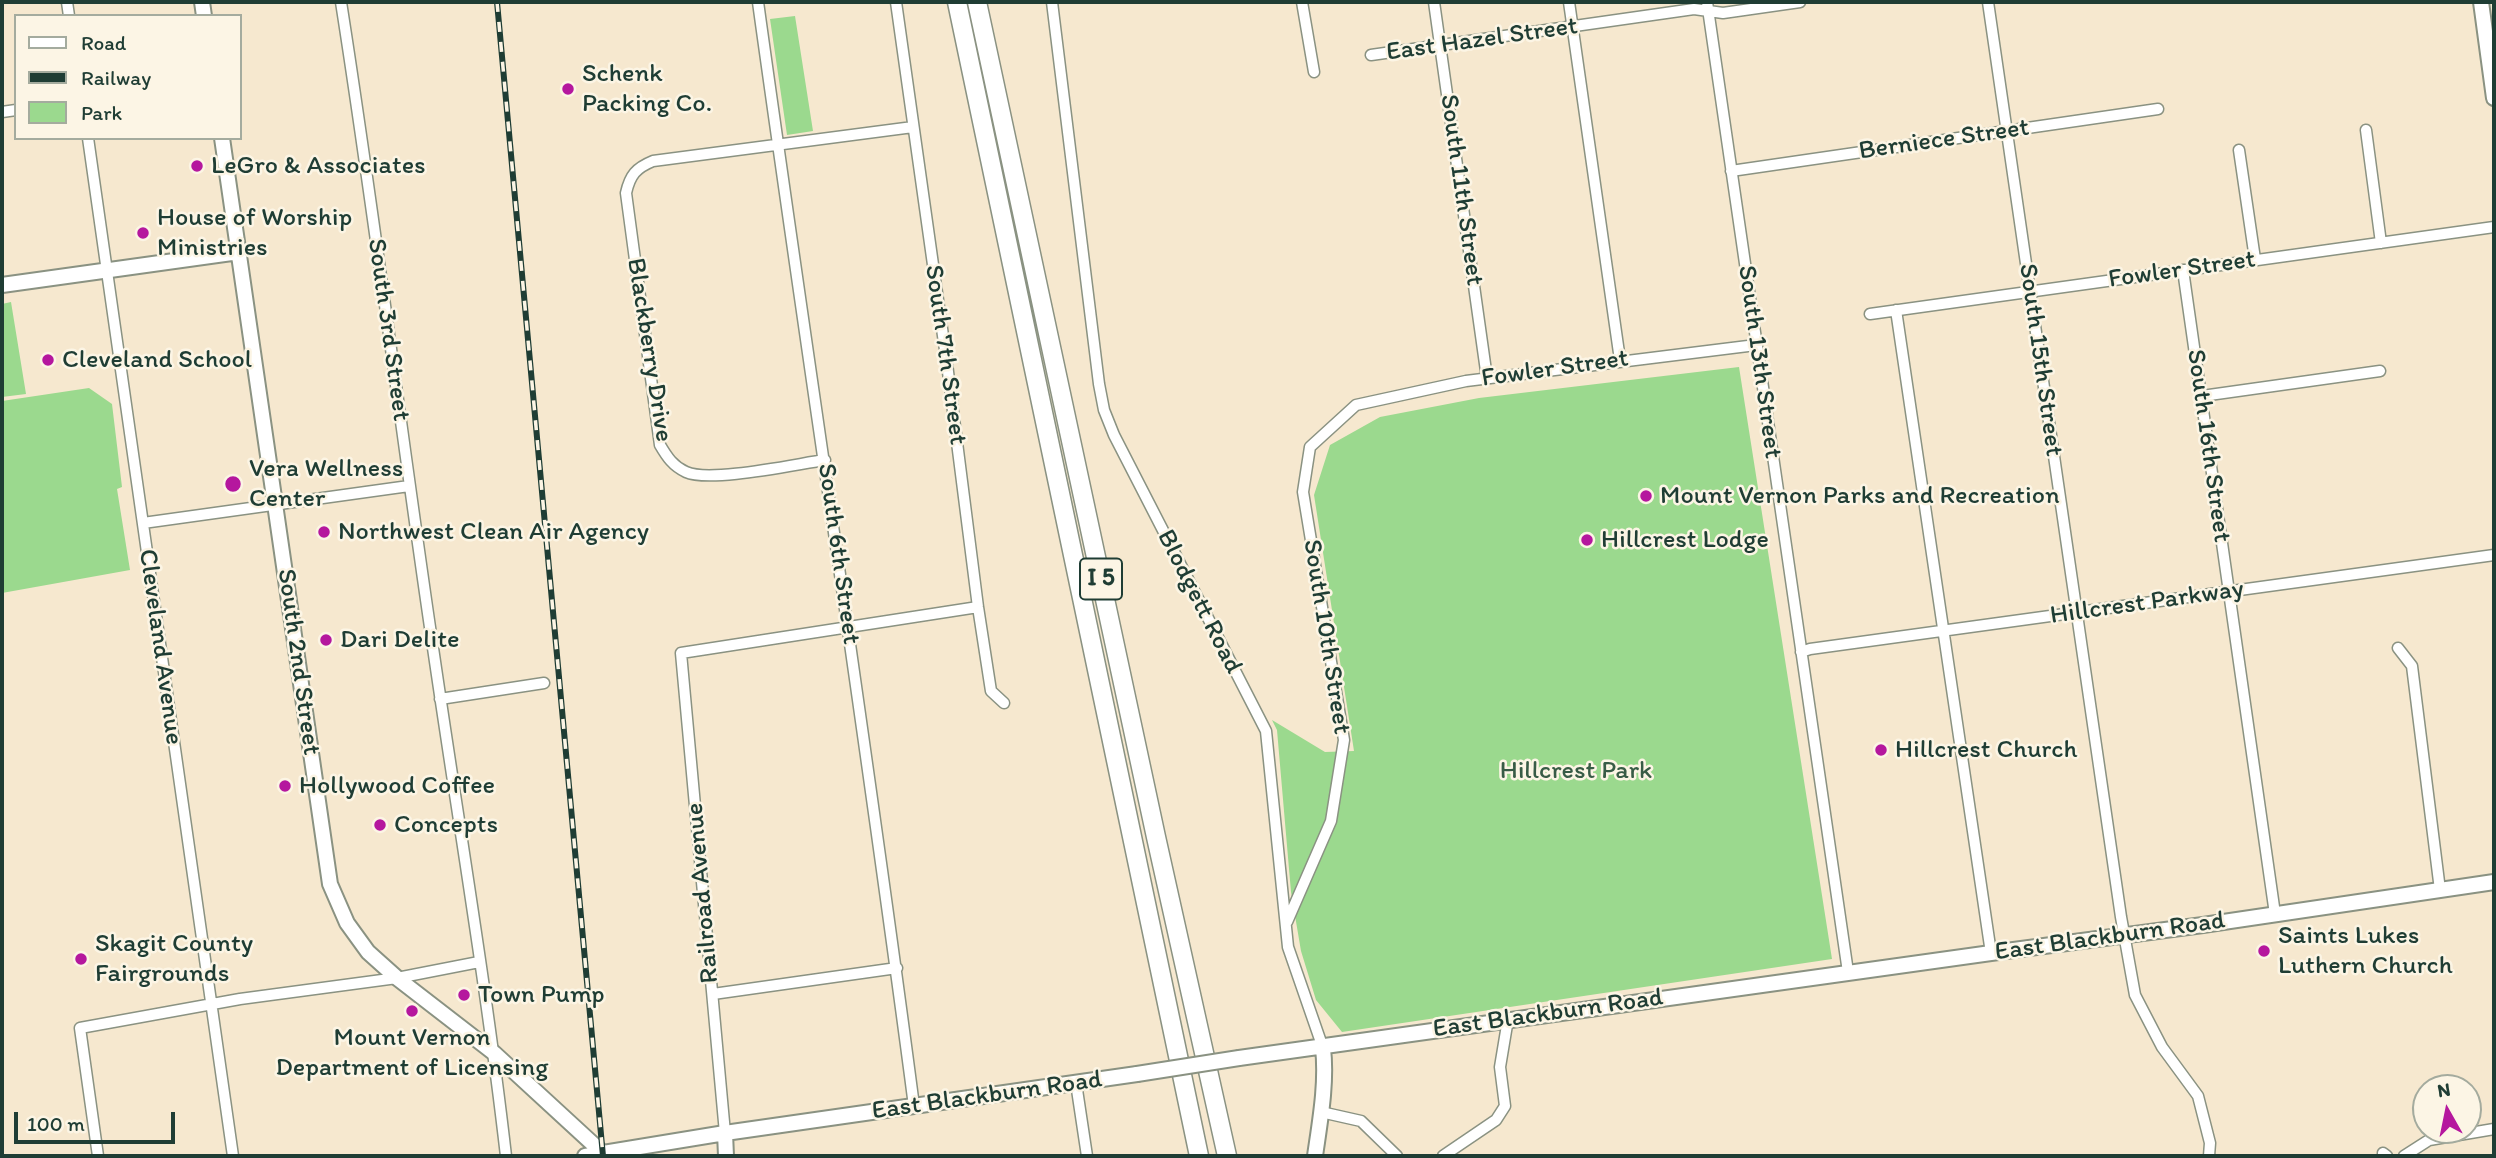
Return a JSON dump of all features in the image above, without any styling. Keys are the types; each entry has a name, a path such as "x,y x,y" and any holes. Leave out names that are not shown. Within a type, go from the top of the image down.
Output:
{"highway":[{"name":"I 5","path":"977,2 1227,1156"},
{"name":"I 5","path":"957,7 1199,1156"}],"street":[{"name":"South 3rd Street","path":"341,2 364,149 409,486 494,1054 506,1156"},
{"name":"South 6th Street","path":"758,2 915,1107"},
{"name":"South 7th Street","path":"896,2 978,607 992,691 1004,703"},
{"name":"Blodgett Road","path":"1052,2 1104,410 1114,435 1266,731 1288,947 1323,1048 1321,1112 1315,1156"},
{"path":"1302,2 1314,72"},
{"name":"South 11th Street","path":"1434,2 1487,378"},
{"path":"1569,2 1620,360"},
{"name":"East Hazel Street","path":"1371,55 1707,6 1723,13 1800,2"},
{"name":"South 15th Street","path":"1988,2 2135,995 2162,1047 2198,1096 2210,1143 2209,1156"},
{"path":"2481,2 2494,98"},
{"name":"South 13th Street","path":"1707,6 1848,972"},
{"name":"Berniece Street","path":"1731,171 2158,109"},
{"path":"778,146 913,127"},
{"path":"2366,130 2381,243"},
{"name":"Cleveland Avenue","path":"88,140 233,1156"},
{"name":"South 2nd Street","path":"222,140 330,884 347,923 368,952 494,1054 604,1155"},
{"name":"Blackberry Drive","path":"778,146 653,161 640,166 629,178 626,193 660,445 670,462 687,473 710,475 825,460"},
{"path":"2239,150 2255,259"},
{"name":"Fowler Street","path":"1870,314 2494,227"},
{"path":"2,285 239,252"},
{"name":"South 16th Street","path":"2183,270 2275,914"},
{"path":"1896,310 1991,953"},
{"name":"Fowler Street","path":"1356,405 1487,378 1756,345"},
{"path":"2202,396 2380,371"},
{"name":"South 10th Street","path":"1287,922 1331,821 1344,740 1303,492 1310,447 1356,405"},
{"path":"143,523 409,486"},
{"name":"Hillcrest Parkway","path":"1801,652 2494,555"},
{"path":"848,626 978,607"},
{"name":"Railroad Avenue","path":"725,1133 681,653 848,626"},
{"path":"2398,648 2412,666 2440,890"},
{"path":"440,699 544,683"},
{"name":"East Blackburn Road","path":"585,1156 725,1133 1508,1019 2494,882"},
{"path":"98,1156 80,1028 291,991 397,978 479,962"},
{"path":"713,994 897,968"},
{"path":"1443,1156 1496,1120 1506,1106 1500,1067 1508,1019"},
{"path":"1076,1083 1087,1156"},
{"path":"1321,1112 1361,1121 1397,1156"},
{"path":"2404,1156 2429,1140 2494,1129"},
{"path":"725,1133 726,1156"}],"green space":[{"path":"795,16 813,131 787,135 770,19"},
{"path":"11,302 26,394 2,397 2,304"},
{"name":"Hillcrest Park","path":"1739,367 1832,959 1342,1032 1316,1000 1301,951 1291,892 1277,730 1272,720 1325,752 1354,751 1314,495 1330,445 1380,417 1479,398"},
{"path":"89,388 112,404 122,487 117,489 130,570 2,593 2,401"}],"railway":[{"path":"497,2 603,1156"}],"place":[{"name":"Schenk Packing Co.","path":"568,89"},
{"name":"LeGro & Associates","path":"197,166"},
{"name":"House of Worship Ministries","path":"143,233"},
{"name":"Cleveland School","path":"48,360"},
{"name":"Vera Wellness Center","path":"233,484"},
{"name":"Mount Vernon Parks and Recreation","path":"1646,496"},
{"name":"Northwest Clean Air Agency","path":"324,532"},
{"name":"Hillcrest Lodge","path":"1587,540"},
{"name":"Dari Delite","path":"326,640"},
{"name":"Hillcrest Church","path":"1881,750"},
{"name":"Hollywood Coffee","path":"285,786"},
{"name":"Concepts","path":"380,825"},
{"name":"Saints Lukes Luthern Church","path":"2264,951"},
{"name":"Skagit County Fairgrounds","path":"81,959"},
{"name":"Town Pump","path":"464,995"},
{"name":"Mount Vernon Department of Licensing","path":"412,1011"}]}
